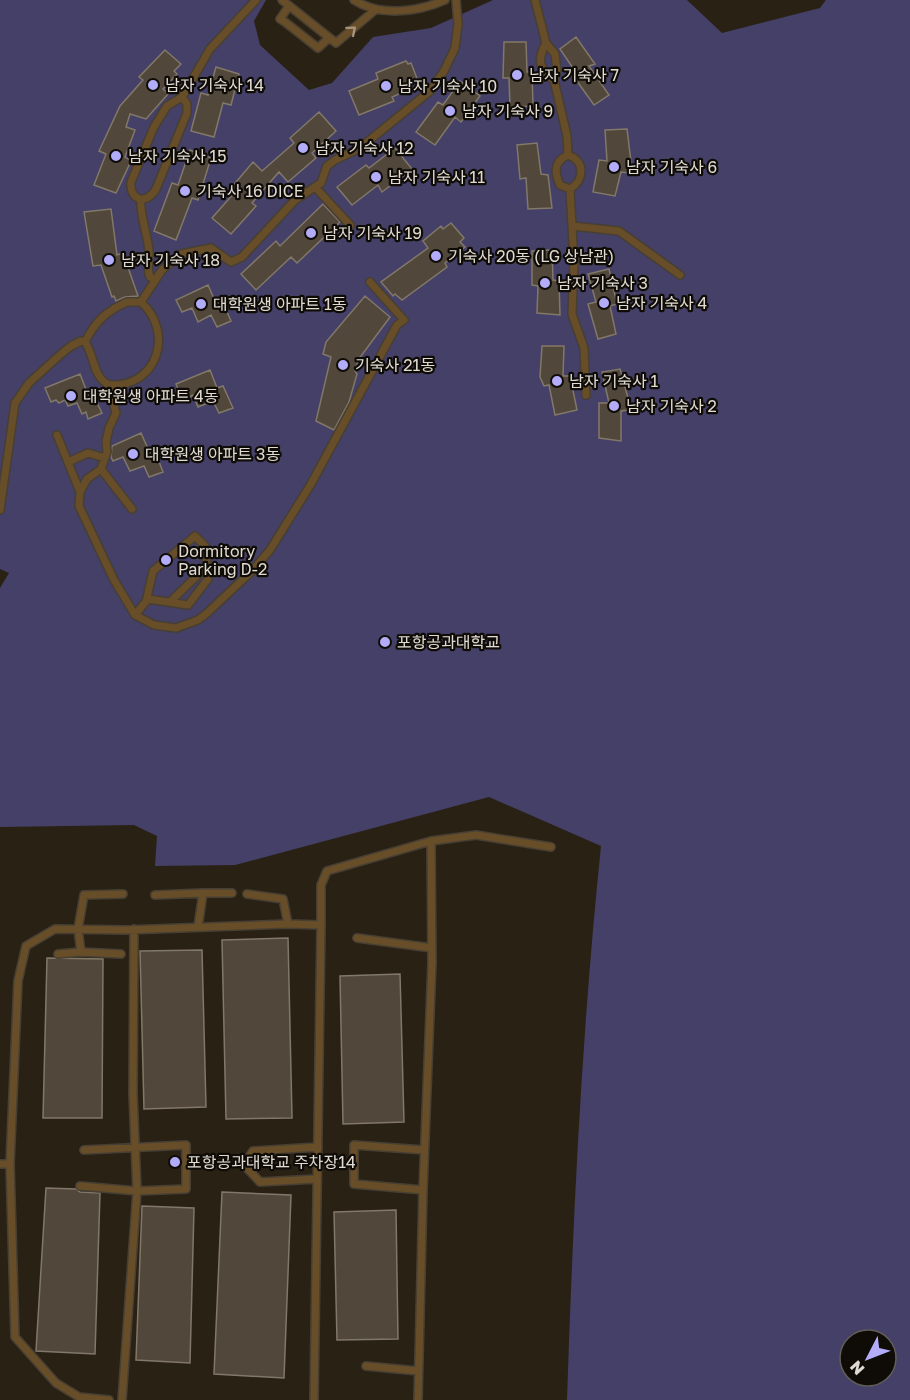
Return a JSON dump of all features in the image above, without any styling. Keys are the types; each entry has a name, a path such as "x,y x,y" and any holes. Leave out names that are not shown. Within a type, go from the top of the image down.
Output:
{"lane":[{"path":"141,200 133,194 130,182 154,127 167,106 182,97 210,49 256,0"},
{"path":"282,0 336,43 375,10"},
{"path":"354,0 375,10 397,11 436,4 445,0"},
{"path":"141,302 162,270 181,254 211,248 231,262 242,257 284,210 321,183 327,166 360,148 430,91 444,71 455,48 458,24 456,0"},
{"path":"535,0 546,43 555,54 557,70 555,80 567,136 568,155"},
{"path":"289,6 280,18 306,39 318,48 329,38"},
{"path":"546,43 540,64 546,75 555,80"},
{"path":"141,200 148,198 156,189 187,113 188,104 182,97"},
{"path":"568,155 575,157 581,170 581,178 576,186 570,189 560,185 556,168 559,160 568,155"},
{"path":"315,187 350,225"},
{"path":"570,189 574,262 572,314 584,348 586,395"},
{"path":"141,200 140,206 150,251 148,273 155,279"},
{"path":"572,226 620,231 680,275"},
{"path":"85,342 98,375 109,386 116,413 109,428 101,470 87,479 80,492 79,506 114,580 135,615 154,625 176,628 198,620 233,590 270,550 311,484 397,326 404,320 370,282"},
{"path":"85,342 98,321 115,307 127,302 141,302"},
{"path":"109,386 121,386 134,381 146,371 159,349 159,335 150,313 141,302"},
{"path":"0,510 15,403 29,383 61,354 81,341 85,342"},
{"path":"57,435 80,492"},
{"path":"68,462 88,453 105,458"},
{"path":"101,470 132,509"},
{"path":"135,615 146,602 148,599 188,605 208,579 205,546 195,536 153,571 146,602"},
{"path":"170,602 207,566"},
{"path":"315,1400 321,885 327,871 431,841 476,835 551,847"},
{"path":"418,1400 432,948 431,841"},
{"path":"198,927 204,893"},
{"path":"155,896 232,893"},
{"path":"81,952 78,929 84,895 123,894"},
{"path":"247,894 283,898 288,924"},
{"path":"109,1400 79,1397 56,1383 15,1337 10,1164 18,981 26,946 55,929 321,925"},
{"path":"122,1400 136,1191 133,1094 135,929"},
{"path":"357,938 432,948"},
{"path":"58,954 81,952 121,954"},
{"path":"80,1186 136,1191 186,1189 186,1145 84,1149"},
{"path":"423,1190 354,1184 354,1145 424,1150"},
{"path":"317,1179 260,1182 244,1165 253,1151 318,1147"},
{"path":"0,1164 10,1164"},
{"path":"366,1366 418,1371"}],"shaded area":[{"name":"포항공과대학교","path":"0,0 266,0 254,21 260,45 309,90 332,83 373,37 431,28 493,0 687,0 722,33 820,8 826,0 910,0 910,1400 567,1400 579,1123 601,846 489,797 235,865 155,866 157,836 134,825 0,827 0,588 9,573 0,569"}],"building":[{"path":"576,37 595,64 589,66 609,95 594,105 574,77 577,74 560,49"},
{"name":"남자 기숙사 7","path":"504,42 526,42 527,72 532,72 533,106 510,107 509,78 503,78"},
{"path":"165,50 181,64 174,71 177,74 163,89 168,94 146,119 130,114 126,127 135,130 125,157 131,161 116,193 94,185 106,154 99,151 120,106 143,80 139,77"},
{"name":"남자 기숙사 10","path":"406,61 408,64 411,63 418,81 410,84 412,88 392,97 394,101 359,115 349,91 378,79 376,73"},
{"path":"216,67 239,74 231,105 223,103 214,137 191,131 201,93 208,95"},
{"name":"남자 기숙사 9","path":"460,81 480,96 461,122 455,117 435,145 416,132 438,102 443,105"},
{"path":"319,112 336,131 312,153 316,158 288,182 279,172 252,203 256,206 231,234 212,218 235,192 231,188 253,162 262,171 294,143 290,138"},
{"name":"남자 기숙사 6","path":"627,129 631,162 629,173 621,172 615,196 593,192 599,160 607,161 605,130"},
{"path":"537,143 541,174 548,175 552,208 528,209 526,178 520,179 517,145"},
{"name":"남자 기숙사 11","path":"395,148 412,169 382,192 378,185 352,205 337,187 366,165 369,168"},
{"name":"기숙사 16 DICE","path":"190,150 211,158 198,200 192,198 176,240 154,231 172,183 178,185"},
{"path":"323,204 340,222 297,263 291,257 256,290 241,274 276,241 280,246"},
{"name":"남자 기숙사 18","path":"111,209 117,255 123,253 138,296 125,297 116,301 114,296 112,297 101,265 93,266 84,212"},
{"name":"기숙사 20동 (LG 상남관)","path":"451,223 464,238 460,242 465,247 445,263 447,267 402,300 395,294 393,296 381,282 428,248 423,241 441,226 443,229"},
{"name":"남자 기숙사 3","path":"552,250 553,280 559,281 560,315 537,313 538,286 532,285 532,251"},
{"name":"남자 기숙사 4","path":"609,269 617,304 610,306 616,334 598,339 588,304 596,302 588,274"},
{"name":"대학원생 아파트 1동","path":"208,285 215,301 221,298 231,321 217,327 211,315 198,322 192,308 182,312 176,300"},
{"name":"기숙사 21동","path":"365,296 390,317 358,360 355,371 357,374 349,402 334,430 316,421 331,357 323,354 326,342"},
{"name":"남자 기숙사 1","path":"542,346 564,346 563,376 570,376 577,410 555,415 549,385 544,386 540,377"},
{"name":"남자 기숙사 2","path":"620,369 629,410 621,411 621,441 599,438 599,403 609,403 602,372"},
{"path":"210,370 217,388 223,386 233,408 219,413 213,401 198,407 193,395 183,400 176,384"},
{"name":"대학원생 아파트 4동","path":"80,374 87,392 91,390 102,413 88,419 86,412 82,414 77,403 68,406 65,400 59,403 56,400 51,402 45,388"},
{"name":"대학원생 아파트 3동","path":"141,433 149,451 154,449 163,472 149,477 144,466 130,471 123,457 113,461 112,446"},
{"path":"288,938 292,1118 226,1119 222,940"},
{"path":"202,950 206,1107 144,1109 140,951"},
{"path":"47,958 103,959 102,1118 43,1118"},
{"path":"400,974 404,1122 343,1124 340,976"},
{"path":"46,1188 100,1193 95,1354 36,1351"},
{"path":"222,1192 291,1195 284,1378 214,1374"},
{"path":"142,1206 194,1208 190,1363 136,1360"},
{"path":"396,1210 398,1339 337,1340 334,1212"}],"place":[{"name":"남자 기숙사 7","path":"517,75"},
{"name":"남자 기숙사 14","path":"153,85"},
{"name":"남자 기숙사 10","path":"386,86"},
{"name":"남자 기숙사 9","path":"450,111"},
{"name":"남자 기숙사 12","path":"303,148"},
{"name":"남자 기숙사 15","path":"116,156"},
{"name":"남자 기숙사 6","path":"614,167"},
{"name":"남자 기숙사 11","path":"376,177"},
{"name":"기숙사 16 DICE","path":"185,191"},
{"name":"남자 기숙사 19","path":"311,233"},
{"name":"기숙사 20동 (LG 상남관)","path":"436,256"},
{"name":"남자 기숙사 18","path":"109,260"},
{"name":"남자 기숙사 3","path":"545,283"},
{"name":"남자 기숙사 4","path":"604,303"},
{"name":"대학원생 아파트 1동","path":"201,304"},
{"name":"기숙사 21동","path":"343,365"},
{"name":"남자 기숙사 1","path":"557,381"},
{"name":"대학원생 아파트 4동","path":"71,396"},
{"name":"남자 기숙사 2","path":"614,406"},
{"name":"대학원생 아파트 3동","path":"133,454"},
{"name":"Dormitory Parking D-2","path":"166,560"},
{"name":"포항공과대학교","path":"385,642"},
{"name":"포항공과대학교 주차장14","path":"175,1162"}]}
